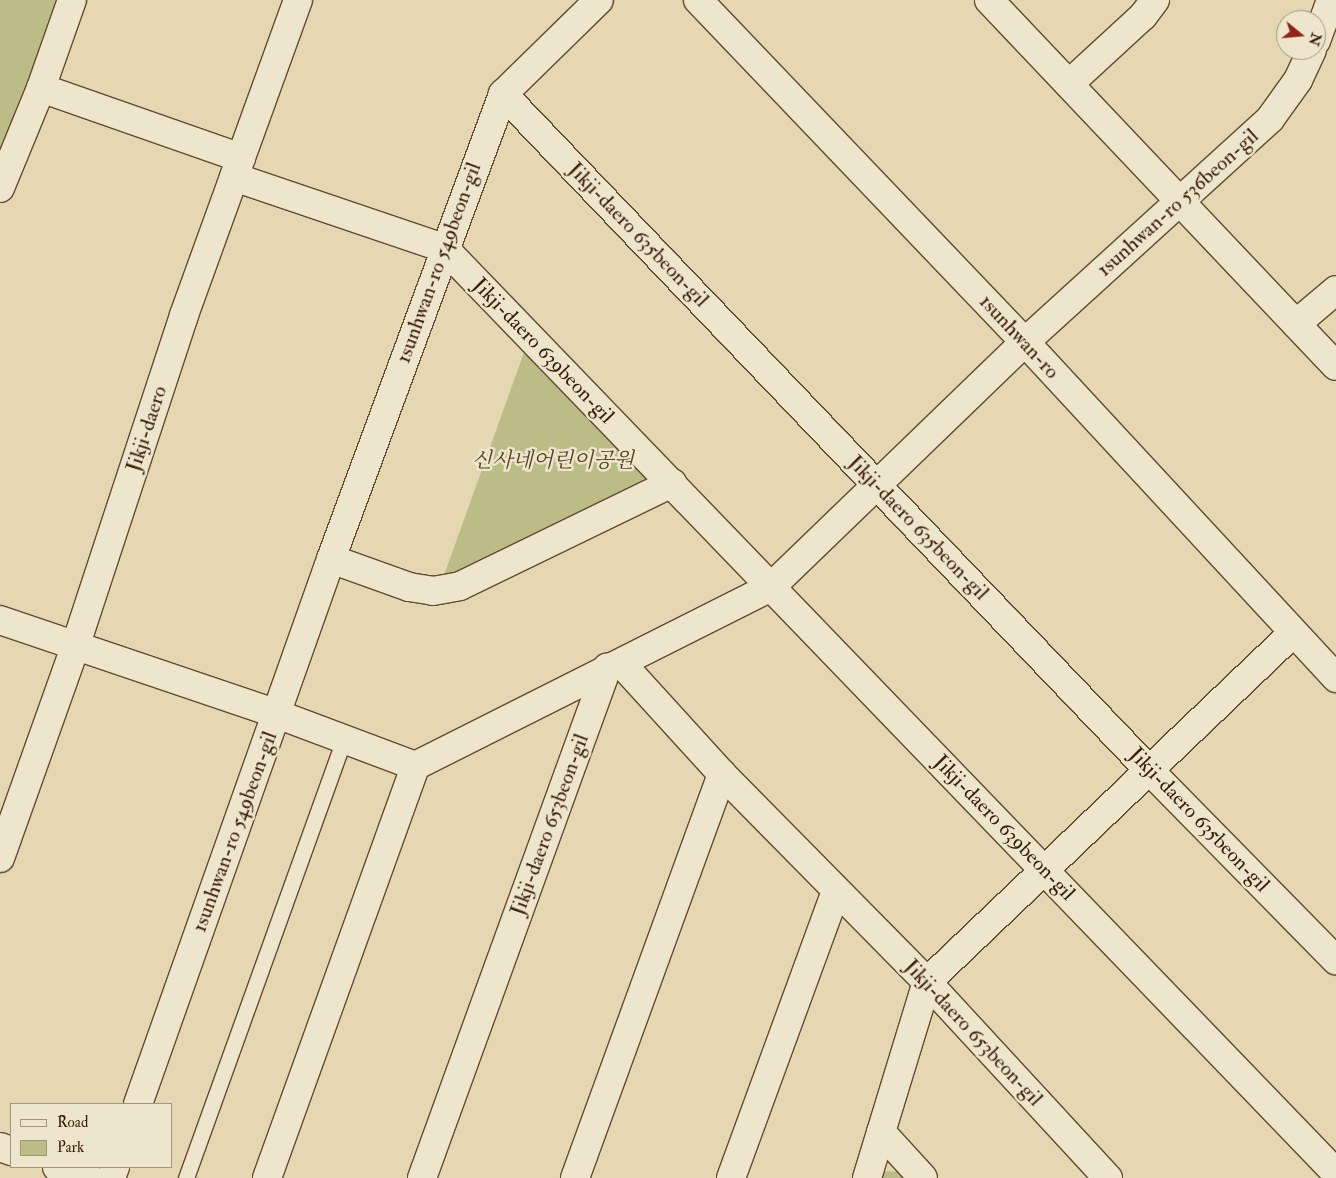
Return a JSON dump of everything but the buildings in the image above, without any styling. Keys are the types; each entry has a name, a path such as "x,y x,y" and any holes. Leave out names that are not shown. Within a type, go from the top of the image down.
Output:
{"street":[{"path":"0,188 41,88 72,0"},
{"name":"Jikji-daero","path":"0,858 75,647 184,315 298,0"},
{"name":"1sunhwan-ro 549beon-gil","path":"138,1103 331,559 444,248 503,94 599,0"},
{"path":"989,0 1336,366"},
{"path":"1069,84 1143,16 1155,0"},
{"path":"1326,14 1331,0"},
{"name":"1sunhwan-ro","path":"710,4 1336,678"},
{"name":"1sunhwan-ro 536beon-gil","path":"614,665 771,586 878,486 1025,342 1270,119 1298,80 1307,60"},
{"name":"Jikji-daero 639beon-gil","path":"41,88 444,248 1043,868 1331,1171"},
{"name":"Jikji-daero 635beon-gil","path":"503,94 1149,770 1336,960"},
{"path":"1296,324 1336,290"},
{"path":"331,559 409,587 433,591 460,586 672,483"},
{"path":"0,620 277,714 415,766"},
{"path":"867,1178 927,982 1043,868 1293,633"},
{"path":"267,1178 415,766 614,665"},
{"name":"Jikji-daero 653beon-gil","path":"422,1178 493,982 614,665 927,982 1108,1178"},
{"path":"575,1178 722,774"},
{"path":"731,1178 836,891"},
{"path":"881,1132 923,1178"},
{"path":"60,1168 89,1178"}],"lane":[{"path":"186,1178 344,739"}],"green space":[{"path":"0,0 58,0 0,160"},
{"name":"신사네어린이공원","path":"527,344 656,475 442,581"},
{"path":"882,1171 902,1172 907,1178 880,1178"}]}
